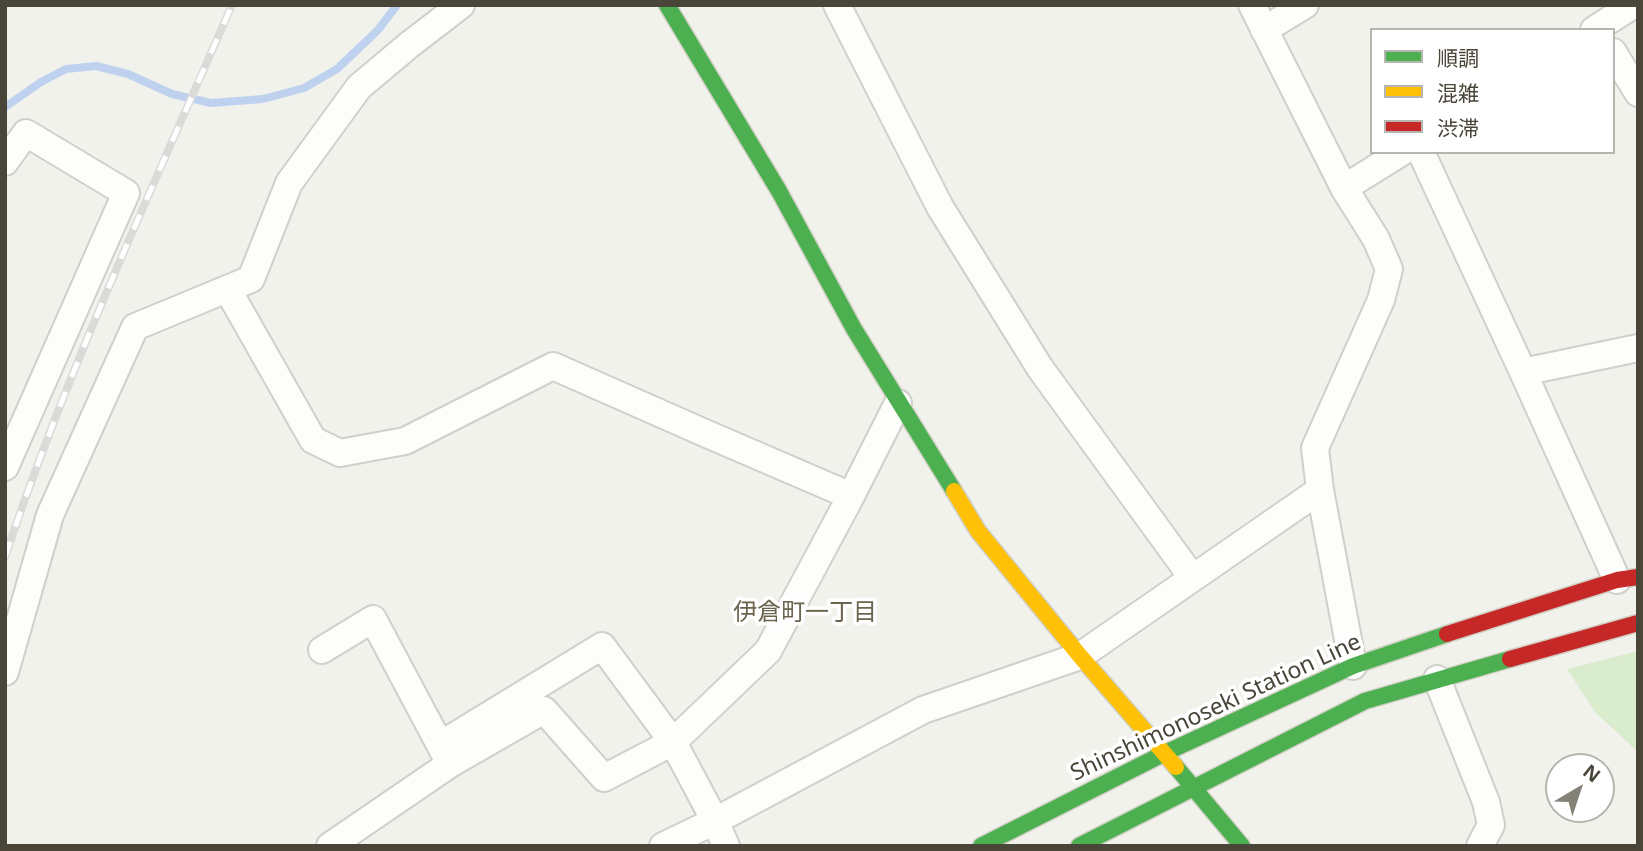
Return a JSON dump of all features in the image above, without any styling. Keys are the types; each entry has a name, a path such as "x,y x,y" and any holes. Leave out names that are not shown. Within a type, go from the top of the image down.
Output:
{"main road":[{"path":"667,5 779,191 854,329 978,531 1080,656 1242,846"},
{"name":"Shinshimonoseki Station Line","path":"981,846 1165,753 1353,666 1486,621 1627,578"},
{"path":"1079,846 1365,701 1638,623"}],"street":[{"path":"5,672 50,515 135,327 251,279 289,183 359,87 461,5"},
{"path":"837,5 940,207 1040,368 1192,577"},
{"path":"1252,5 1344,188 1376,239 1389,269 1381,300 1315,448 1320,490 1353,666"},
{"path":"1264,30 1305,5"},
{"path":"1598,28 1633,5"},
{"path":"1615,55 1638,93"},
{"path":"5,162 26,134 126,193 5,467"},
{"path":"1344,188 1399,154"},
{"path":"1422,154 1523,372 1627,578"},
{"path":"228,290 313,440 340,453 405,441 553,366 851,496"},
{"path":"1523,372 1638,348"},
{"path":"445,755 544,710 604,778 673,742 768,651 898,403"},
{"path":"663,846 923,710 1080,656 1320,490"},
{"path":"322,650 373,619 445,755"},
{"path":"330,846 445,755 602,646 673,742 726,846"},
{"path":"1437,679 1486,802 1491,825 1480,846"}],"green space":[{"path":"1638,651 1638,752 1595,712 1567,669"}],"waterway":[{"path":"5,107 41,82 66,69 96,66 128,74 172,94 211,103 263,99 304,88 337,69 378,30 397,5"}],"railway":[{"path":"5,557 84,347 232,5"}],"traffic: fast":[{"path":"667,5 779,191 854,329 954,491"},
{"path":"981,846 1165,753 1353,666 1447,634"},
{"path":"1079,846 1365,701 1510,659"},
{"path":"1176,767 1242,846"}],"traffic: slow":[{"path":"954,491 978,531 1080,656 1176,767"}],"traffic: jam":[{"path":"1447,634 1617,580 1638,577"},
{"path":"1510,659 1638,623"}],"district":[{"name":"伊倉町一丁目","path":"805,613"}]}
